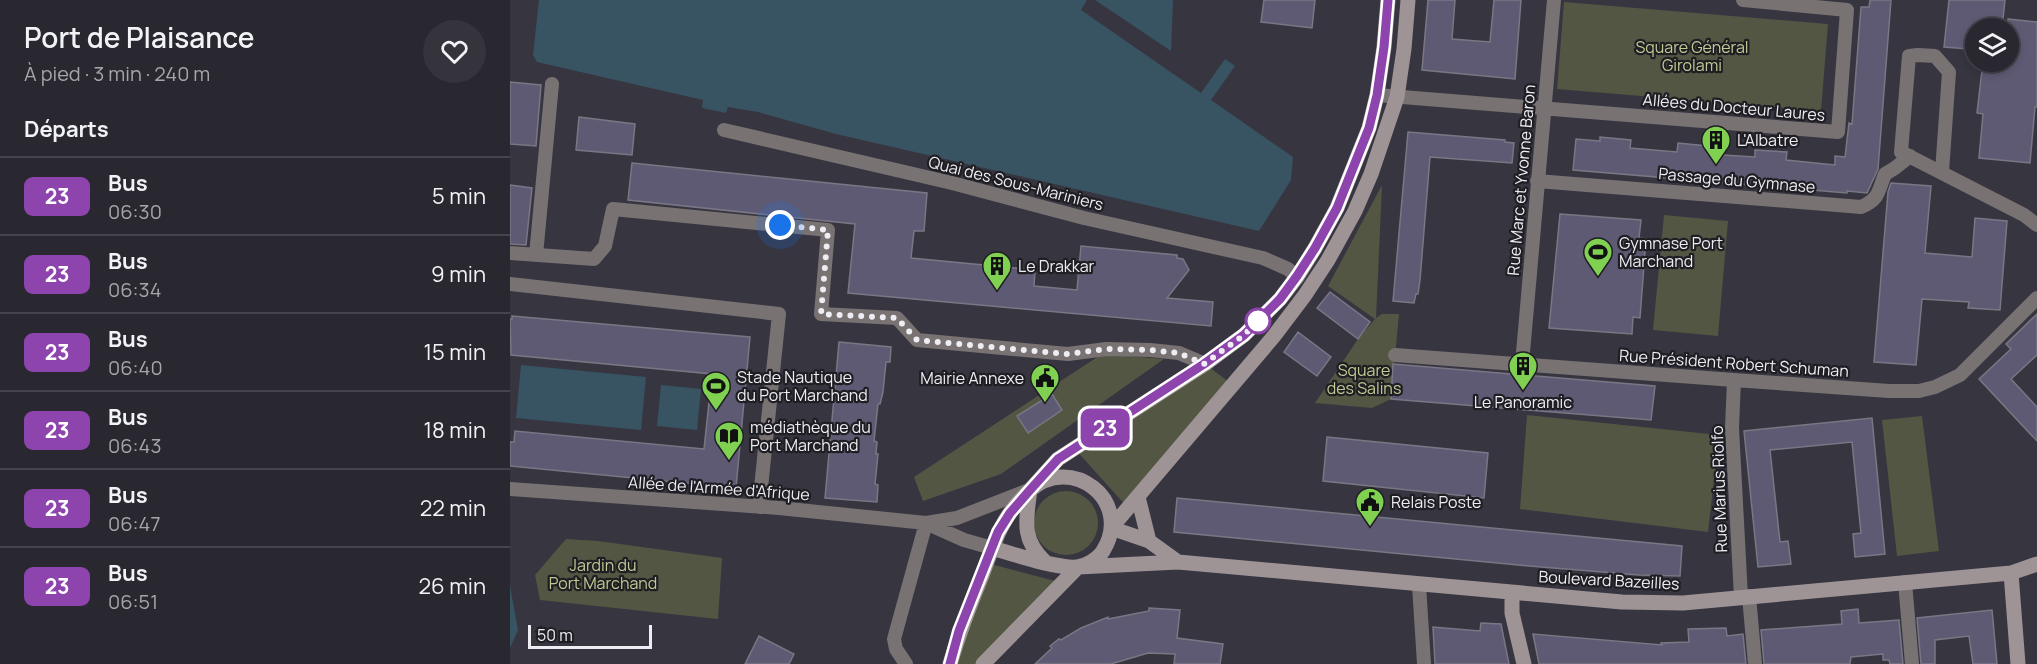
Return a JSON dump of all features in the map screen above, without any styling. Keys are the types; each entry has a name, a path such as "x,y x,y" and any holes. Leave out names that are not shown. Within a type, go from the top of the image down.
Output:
{"main road":[{"path":"950,664 959,631 998,532 1010,513 1030,490 1058,459 1204,364 1244,335 1280,299 1297,276 1337,208 1369,128 1377,95 1388,0"},
{"path":"1111,528 1274,336 1328,260 1371,174 1397,97 1408,0"},
{"path":"983,664 1078,567 1093,561 1101,554 1109,538 1111,528 1108,505 1102,496 1087,483 1070,477 1058,477 1047,480 1030,490"},
{"path":"1030,490 1027,513 1028,535 1035,552 1045,562"},
{"path":"1138,497 1149,541"},
{"path":"1111,528 1149,541 1178,562"},
{"path":"992,548 1059,566 1078,567"},
{"name":"Boulevard Bazeilles","path":"1078,567 1178,562 1622,602 1683,603 2010,573 2037,564"},
{"path":"2010,573 2018,664"},
{"path":"1512,592 1512,613 1524,664"}],"street":[{"name":"Rue Marc et Yvonne Baron","path":"1522,364 1554,0"},
{"name":"Allées du Docteur Laures","path":"1543,108 1838,132 1847,10 1743,0"},
{"path":"1942,172 1949,72 1935,56 1909,56 1901,152 2024,215 2037,225"},
{"path":"536,255 552,84"},
{"path":"1377,95 1543,108"},
{"name":"Quai des Sous-Mariniers","path":"724,130 952,183 1084,218 1263,258 1288,269 1297,276"},
{"name":"Passage du Gymnase","path":"1537,181 1861,207 1873,202 1885,174 1910,156"},
{"path":"510,253 594,259 605,246 613,209 828,230 821,314 897,318 917,340 1068,354 1106,349 1150,350 1179,353 1204,364"},
{"path":"510,284 779,314 759,507"},
{"name":"Rue Président Robert Schuman","path":"1395,355 1888,391 1919,391 1935,387 1960,375 2037,298"},
{"name":"Rue Marius Riolfo","path":"1734,380 1732,428 1745,597 1755,664"},
{"name":"Allée de l'Armée d'Afrique","path":"510,489 759,507 926,523 957,518 1030,490"},
{"path":"906,664 896,649 894,639 926,523"},
{"name":"Allée de l'Armée d'Afrique","path":"926,523 964,540 992,548"},
{"path":"1905,582 1912,664"},
{"path":"1419,585 1424,664"}],"green space":[{"name":"Square Général Girolami","path":"1564,2 1828,24 1821,111 1557,89"},
{"name":"Square des Salins","path":"1382,185 1376,318 1382,314 1399,314 1391,399 1372,408 1315,403 1358,339 1375,319 1328,286"},
{"path":"1664,215 1728,221 1718,336 1653,330"},
{"path":"1102,354 1164,359 1001,474 923,501 914,477"},
{"path":"1205,364 1233,385 1128,508 1074,448"},
{"path":"1527,415 1719,435 1708,532 1520,509"},
{"path":"1922,416 1939,551 1897,556 1882,420"},
{"path":"1060,491 1072,491 1089,500 1096,511 1098,523 1096,535 1089,546 1072,555 1060,555 1048,550 1039,541 1034,529 1034,517 1039,505 1048,496"},
{"name":"Jardin du Port Marchand","path":"566,539 598,541 722,558 718,619 540,600 535,575"},
{"path":"987,563 1063,583 983,664 950,664"}],"water":[{"path":"539,0 1087,0 1081,10 1201,93 1225,59 1235,66 1211,100 1293,157 1291,180 1259,231 836,134 758,112 728,107 726,113 702,108 703,100 537,62 533,55"},
{"path":"1095,0 1173,0 1171,51"},
{"path":"521,365 646,377 641,430 516,418"},
{"path":"661,385 701,389 697,430 657,426"},
{"path":"510,586 518,630 510,648"}],"building":[{"path":"1264,0 1315,0 1312,28 1261,22"},
{"path":"1428,0 1455,0 1452,39 1490,42 1494,0 1521,0 1515,79 1422,70"},
{"name":"L'Albatre","path":"1870,0 1891,0 1878,169 1867,193 1573,170 1576,139 1600,141 1600,137 1631,140 1630,148 1677,152 1678,143 1708,146 1708,154 1755,157 1755,150 1787,152 1786,160 1835,165 1835,156 1845,157 1849,123 1852,124 1861,7 1869,7"},
{"path":"1949,0 2005,0 2003,18 1965,18 1965,49 1944,47"},
{"path":"2019,20 2037,22 2037,107 2035,107 2030,163 1979,158 1983,114 1977,113 1982,72 2019,72"},
{"path":"510,82 541,85 536,146 510,144"},
{"path":"579,117 635,124 632,155 576,150"},
{"path":"1408,132 1505,140 1505,142 1514,143 1512,163 1430,157 1420,280 1414,303 1393,301"},
{"path":"632,163 927,193 924,231 914,231 911,258 1035,270 1034,286 1077,290 1081,246 1177,255 1177,258 1183,259 1189,270 1167,298 1213,302 1211,326 848,293 855,224 628,200"},
{"path":"1891,183 1931,186 1925,253 1972,257 1975,218 2007,221 2000,310 1968,308 1969,302 1922,299 1916,365 1874,362 1888,192"},
{"path":"510,185 532,188 526,245 510,244"},
{"name":"Gymnase Port Marchand","path":"1560,214 1641,220 1639,238 1646,239 1640,318 1633,317 1632,334 1549,328"},
{"path":"1330,292 1370,322 1358,339 1317,308"},
{"path":"2037,314 2037,355 2011,379 2037,407 2037,441 1979,379 2011,349 2006,344"},
{"name":"Stade Nautique du Port Marchand","path":"512,316 750,337 736,488 510,466 510,442 514,442 515,431 704,449 712,374 511,355 510,319"},
{"path":"1298,332 1331,357 1317,376 1284,352"},
{"path":"839,342 891,347 890,362 886,362 883,392 880,404 878,404 874,441 877,442 876,454 878,454 875,484 878,485 877,502 825,498"},
{"name":"Le Panoramic","path":"1393,364 1655,386 1651,420 1391,399"},
{"name":"Mairie Annexe","path":"1052,394 1062,410 1028,433 1017,416"},
{"path":"1872,418 1885,554 1855,557 1853,534 1861,533 1852,442 1770,450 1780,542 1788,541 1791,564 1758,567 1744,431"},
{"path":"1327,437 1488,453 1484,498 1323,481"},
{"path":"1177,498 1682,546 1680,576 1529,566 1174,532"},
{"path":"1149,608 1180,610 1177,638 1223,644 1220,664 1174,664 1175,654 1148,653 1111,664 1035,664 1052,648 1050,646 1081,628 1108,617 1108,619 1149,611"},
{"path":"1858,609 1859,623 1899,620 1903,664 1890,664 1889,660 1883,660 1883,654 1851,657 1850,664 1764,664 1761,630 1842,624 1841,611"},
{"path":"1992,610 1997,664 1973,664 1969,636 1935,640 1935,664 1921,664 1917,618"},
{"path":"1481,623 1501,624 1509,664 1435,664 1433,627 1480,631"},
{"path":"1726,628 1727,636 1743,634 1746,664 1539,664 1533,634 1662,645 1661,643 1689,642 1688,629"},
{"path":"759,636 794,654 789,664 745,664"}],"bus line":[{"name":"23","path":"950,664 959,631 998,532 1010,513 1030,490 1058,459 1204,364 1244,335 1280,299 1297,276 1337,208 1369,128 1377,95 1388,0"}],"place":[{"name":"L'Albatre","path":"1716,166"},
{"name":"Gymnase Port Marchand","path":"1598,278"},
{"name":"Le Drakkar","path":"997,292"},
{"name":"Le Panoramic","path":"1523,392"},
{"name":"Mairie Annexe","path":"1045,404"},
{"name":"Stade Nautique du Port Marchand","path":"716,412"},
{"name":"médiathèque du Port Marchand","path":"729,462"},
{"name":"Relais Poste","path":"1370,528"}],"route":[{"path":"780,225 828,230 821,314 897,318 917,340 1068,354 1106,349 1150,350 1179,353 1204,364 1244,335 1258,321"}]}
